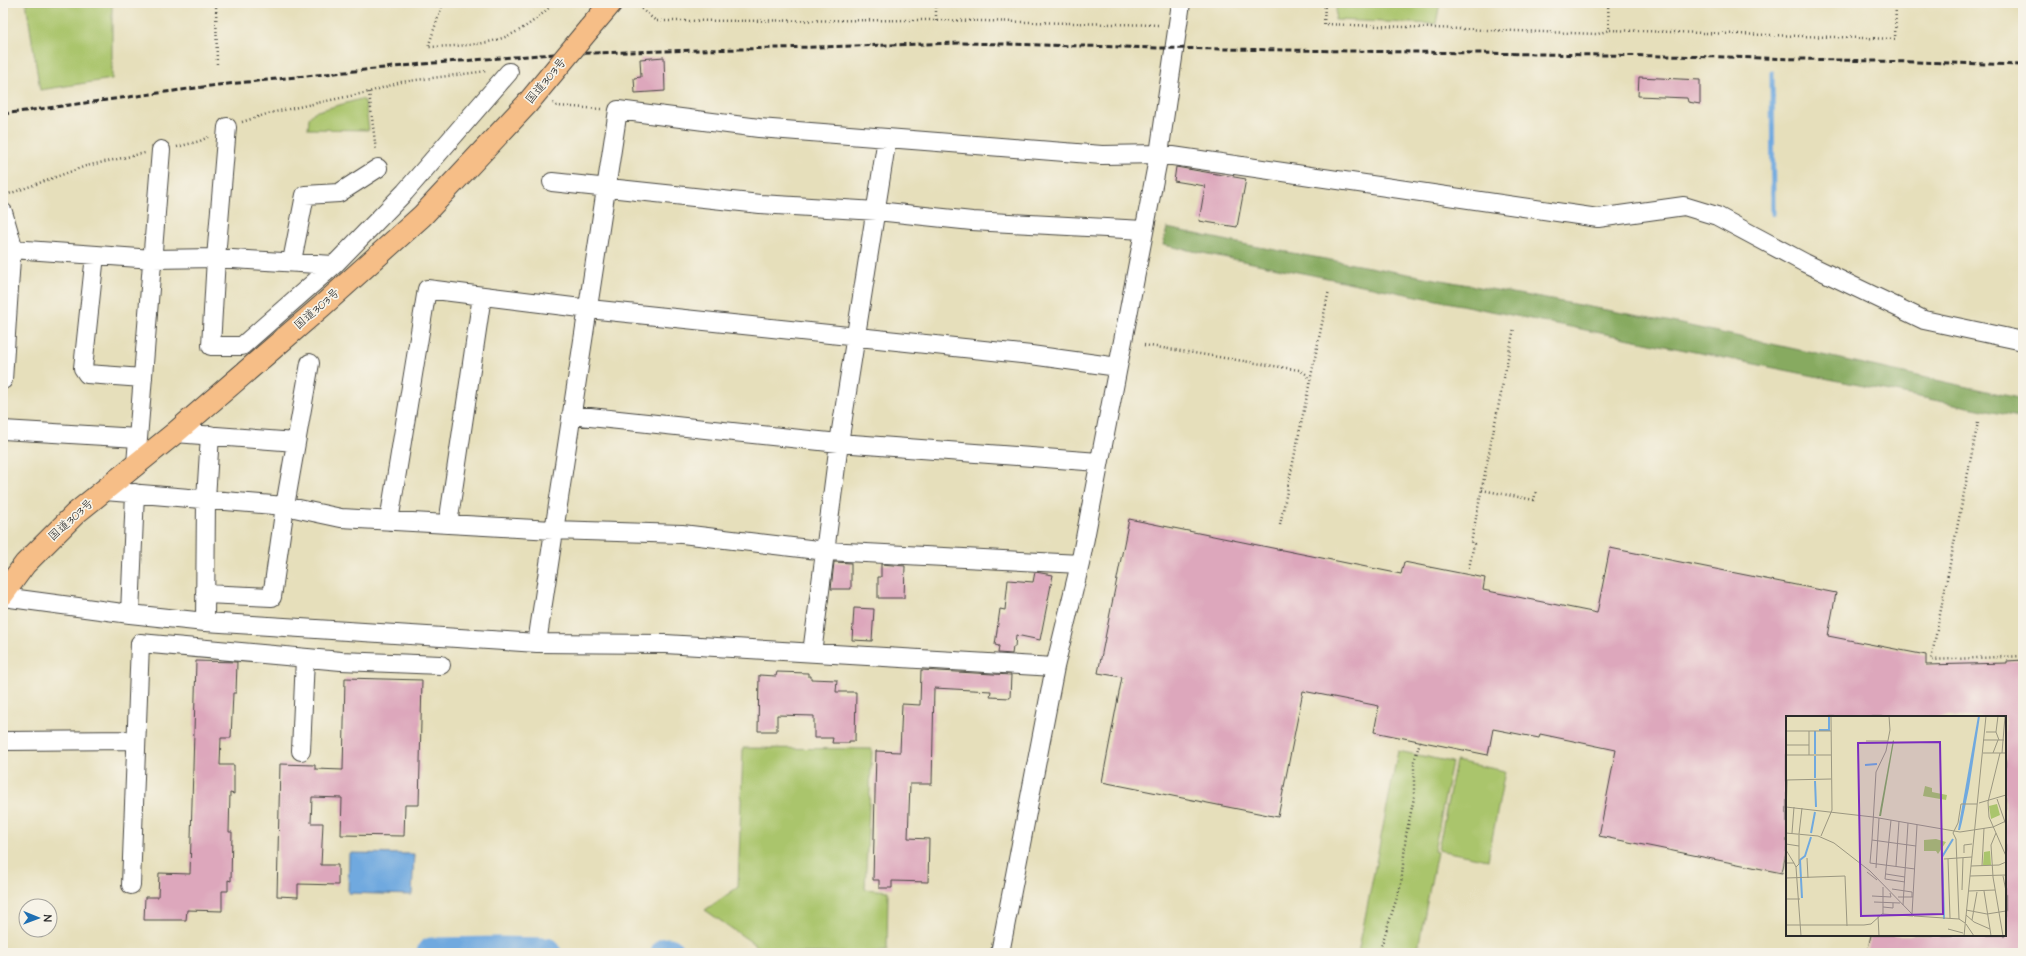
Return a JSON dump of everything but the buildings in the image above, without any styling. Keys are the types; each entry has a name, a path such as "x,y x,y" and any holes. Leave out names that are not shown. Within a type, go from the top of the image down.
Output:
{"highway":[{"name":"国道303号","path":"3,595 25,564 76,514 175,433 322,306 422,216 527,104 611,3"}],"street":[{"path":"1000,953 1055,666 1080,564 1159,154 1181,3"},
{"path":"227,127 216,258 211,346 242,346 334,265 405,192 509,72"},
{"path":"537,643 553,530 589,309 605,189 618,110 759,128 1102,155 1159,154 1598,218 1684,206 1717,216 1924,320 2023,341"},
{"path":"812,653 839,443 877,211 887,138"},
{"path":"136,464 161,150"},
{"path":"292,261 305,195 339,192 378,168"},
{"path":"552,182 605,189 760,204 877,211 972,222 1144,230"},
{"path":"3,212 12,243 3,380"},
{"path":"12,249 153,259 216,258 292,261 334,265"},
{"path":"95,254 83,368 87,374 143,378"},
{"path":"389,521 427,289 589,309 1031,355 1118,368"},
{"path":"448,524 482,296"},
{"path":"205,594 272,597 285,506 310,363"},
{"path":"571,415 839,443 1099,462"},
{"path":"3,430 138,438"},
{"path":"175,433 296,442"},
{"path":"205,622 206,499 210,436"},
{"path":"105,491 285,506 341,518 553,530 682,534 826,551 1080,564"},
{"path":"130,614 135,493"},
{"path":"3,595 130,614 205,622 537,643 665,644 1055,666"},
{"path":"131,886 140,643 341,661 441,665"},
{"path":"301,751 305,658"},
{"path":"3,741 136,740"}],"path":[{"path":"216,3 217,66"},
{"path":"443,3 428,47 463,46 494,41 511,36 538,18 554,3"},
{"path":"642,3 639,7 656,21 936,20 1164,25"},
{"path":"936,3 936,20"},
{"path":"1325,3 1324,24 1598,34 1609,30 1896,39 1896,3"},
{"path":"1608,3 1609,30"},
{"path":"3,196 86,166 200,141 227,127 270,113 368,92 378,168"},
{"path":"1280,525 1328,290"},
{"path":"1469,568 1474,544 1471,543 1514,328"},
{"path":"1144,345 1299,370 1306,374 1309,380"},
{"path":"1978,422 1931,660 2023,656"},
{"path":"1482,490 1534,500 1536,491"},
{"path":"1379,953 1400,885 1406,835 1414,798 1414,761 1420,742"}],"green space":[{"path":"26,3 112,3 112,79 40,90"},
{"path":"1337,3 1440,3 1436,24 1335,20"},
{"path":"361,99 365,101 369,130 308,129 309,118 314,112"},
{"path":"1167,228 1248,245 1667,321 2023,399 2023,418 1163,245"},
{"path":"743,748 872,749 865,889 888,891 887,951 863,953 767,953 705,910 738,887"},
{"path":"1398,751 1452,762 1434,851 1437,852 1417,953 1358,953"},
{"path":"1456,761 1505,771 1488,860 1438,850"}],"water":[{"path":"349,853 414,854 412,895 348,893"}],"waterway":[{"path":"1772,73 1773,214"},
{"path":"432,953 546,953"}],"railway":[{"path":"3,114 218,85 433,63 554,54 963,43 1161,48 1727,57 2023,65"}]}
